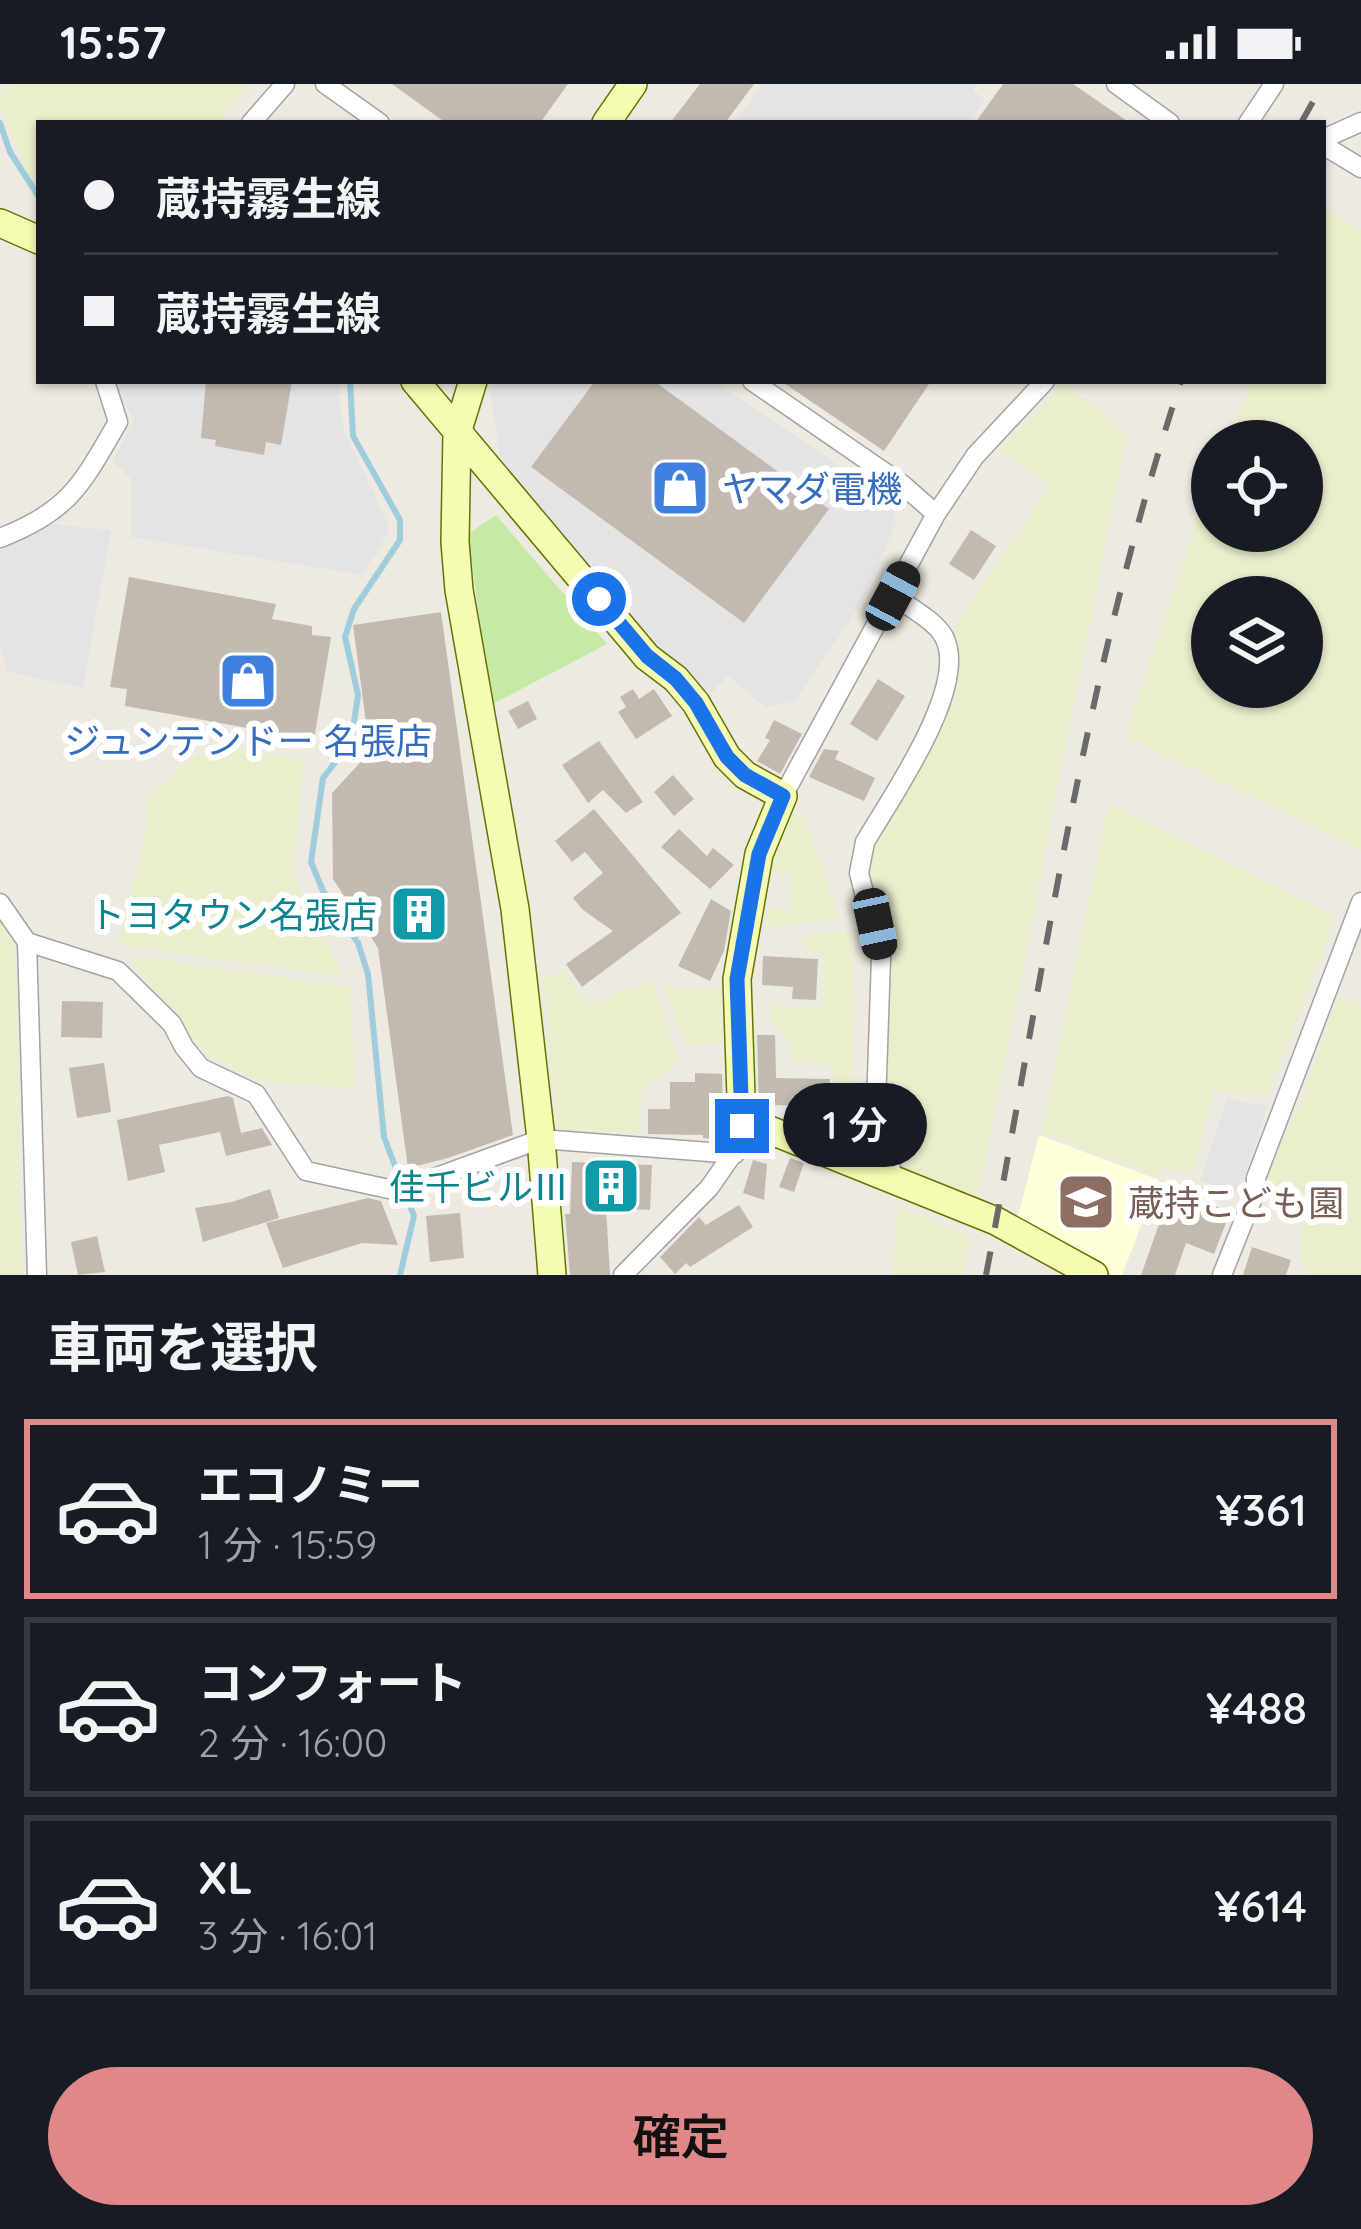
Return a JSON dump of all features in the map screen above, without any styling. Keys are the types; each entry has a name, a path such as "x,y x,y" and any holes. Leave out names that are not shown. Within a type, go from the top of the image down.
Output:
{"main road":[{"path":"609,120 633,84"},
{"path":"0,223 36,239"},
{"path":"417,384 647,656 696,703 727,757 745,775 783,796 759,854 737,979 742,1126 772,1130 996,1222 1094,1275"},
{"path":"472,384 457,433 454,542 515,909 542,1139 552,1275"}],"street":[{"path":"254,120 285,84"},
{"path":"325,84 376,120"},
{"path":"1116,84 1166,120"},
{"path":"1250,120 1274,84"},
{"path":"1326,140 1361,122"},
{"path":"1326,144 1361,168"},
{"path":"0,538 46,518 72,496 118,422 106,384"},
{"path":"756,384 904,484 936,514"},
{"path":"783,796 936,514 975,456 1042,384"},
{"path":"893,596 943,635 947,650 940,710 866,842 859,865 880,948 876,1106 894,1182"},
{"path":"1222,1275 1256,1190 1286,1091 1361,902"},
{"path":"0,903 27,941 37,1275"},
{"path":"27,941 118,971 172,1024 201,1068 256,1094 305,1172 408,1188 542,1139 734,1154"},
{"path":"623,1275 709,1188 734,1154 742,1126"}],"shaded area":[{"path":"15,84 250,84 222,120 36,120 36,190 0,105 0,93"},
{"path":"762,84 977,84 973,91 985,99 970,120 737,120"},
{"path":"1326,208 1361,230 1361,851 1126,736 1191,537 1191,552 1323,552 1323,420 1235,420 1250,384 1326,384"},
{"path":"118,384 341,384 344,431 389,525 362,575 131,537 131,479 113,461 134,420"},
{"path":"493,384 593,384 531,468 743,623 828,509 658,384 719,384 892,502 896,523 862,602 795,702 765,707 728,676 701,703 653,651 636,620 558,536 500,456"},
{"path":"1062,384 1127,434 976,1209 905,1178 895,1165 886,1127 865,870 869,848 946,713 954,659 950,631 1050,487 1001,451"},
{"path":"52,524 111,530 83,688 6,671 0,643 0,548"},
{"path":"211,744 304,759 293,877 343,977 118,945 145,837 146,797"},
{"path":"1109,803 1336,917 1267,1097 1215,1090 1192,1173 1163,1169 1159,1176 1041,1132"},
{"path":"783,810 804,818 840,918 768,928 768,910 792,908 789,872 763,874"},
{"path":"0,921 13,937 16,968 21,1275 0,1275"},
{"path":"851,930 853,1101 838,1100 831,1066 793,1061 786,1036 770,1024 771,1005 822,1007 824,955 803,948 801,936"},
{"path":"127,955 351,987 354,1089 261,1081 208,1057"},
{"path":"564,972 591,1003 652,980 679,1063 641,1089 640,1133 558,1130 543,978"},
{"path":"664,987 722,989 723,1043 686,1046"},
{"path":"1338,996 1361,1006 1361,1275 1312,1275 1300,1263 1304,1201 1262,1183 1302,1101"},
{"path":"1227,1099 1267,1106 1239,1195 1200,1181"},
{"name":"蔵持こども園","path":"1039,1135 1159,1180 1122,1275 1016,1224"},
{"path":"898,1206 970,1237 963,1275 892,1275"}],"green space":[{"path":"496,515 607,644 491,705 468,534"}],"building":[{"path":"392,84 568,84 542,120 442,120"},
{"path":"700,84 754,84 727,120 672,120"},
{"path":"1003,84 1073,84 1126,120 977,120"},
{"path":"206,384 291,384 281,445 266,442 264,455 215,446 216,440 201,438"},
{"name":"ヤマダ電機","path":"593,384 658,384 829,509 744,623 531,467"},
{"path":"785,384 929,384 884,451"},
{"path":"971,530 996,546 974,580 949,564"},
{"path":"129,577 276,604 272,619 312,626 312,635 331,637 314,740 125,706 127,689 110,687"},
{"name":"トヨタウン名張店","path":"441,612 513,1135 408,1168 378,948 333,879 332,793 370,752 353,625"},
{"path":"878,679 905,696 877,741 850,724"},
{"path":"633,689 639,699 654,689 672,716 636,739 618,712 626,707 620,697"},
{"path":"528,701 537,719 518,729 508,711"},
{"path":"774,720 802,734 780,774 757,761 770,740 765,738"},
{"path":"599,741 643,802 626,813 603,790 588,803 562,765"},
{"path":"824,749 839,751 835,759 875,778 864,801 809,777"},
{"path":"673,775 694,799 674,816 654,792"},
{"path":"594,809 681,913 582,987 566,964 613,931 573,898 603,873 585,852 572,862 555,841"},
{"path":"679,829 707,856 713,848 734,865 710,889 661,847"},
{"path":"711,899 731,911 724,951 710,981 678,966"},
{"path":"763,956 818,959 816,1000 792,999 793,987 762,985"},
{"path":"62,1001 103,1002 102,1038 61,1037"},
{"path":"757,1035 775,1035 776,1078 830,1079 828,1108 851,1111 848,1136 810,1127 810,1106 771,1105 770,1112 759,1111"},
{"path":"104,1063 111,1112 77,1118 69,1068"},
{"path":"695,1073 722,1074 724,1140 648,1134 648,1109 670,1109 670,1082 695,1082"},
{"path":"233,1098 241,1133 262,1128 272,1145 226,1156 220,1132 159,1145 165,1172 128,1181 117,1120"},
{"path":"790,1158 804,1163 794,1192 779,1187"},
{"path":"753,1160 767,1164 764,1200 743,1193"},
{"path":"572,1162 652,1165 650,1210 606,1208 610,1275 570,1275 565,1214 570,1214"},
{"path":"1191,1183 1208,1189 1204,1202 1230,1212 1214,1254 1186,1243 1175,1275 1141,1275 1169,1196 1185,1201"},
{"path":"270,1189 279,1218 203,1242 195,1208"},
{"path":"368,1198 381,1201 398,1245 362,1243 283,1268 266,1223"},
{"path":"739,1205 753,1227 690,1267 686,1263 675,1274 660,1257 699,1217 706,1225"},
{"path":"460,1213 464,1258 430,1262 426,1216"},
{"path":"97,1236 105,1272 78,1275 71,1242"},
{"path":"1252,1247 1291,1260 1286,1275 1243,1275"}],"waterway":[{"path":"0,123 10,152 36,192"},
{"path":"350,384 353,436 400,520 400,540 354,609 345,637 358,695 351,742 323,778 311,862 323,891 358,943 368,974 384,1137 414,1216 400,1275"}],"railway":[{"path":"1303,120 1323,84"},
{"path":"986,1275 1092,712 1147,490 1180,384"}],"place":[{"name":"ヤマダ電機","path":"680,488"},
{"name":"ジュンテンドー 名張店","path":"248,681"},
{"name":"トヨタウン名張店","path":"419,914"},
{"name":"佳千ビルⅢ","path":"611,1186"},
{"name":"蔵持こども園","path":"1086,1202"}],"route":[{"path":"599,599 647,656 696,703 727,757 745,775 783,796 759,854 737,979 742,1126"}]}
